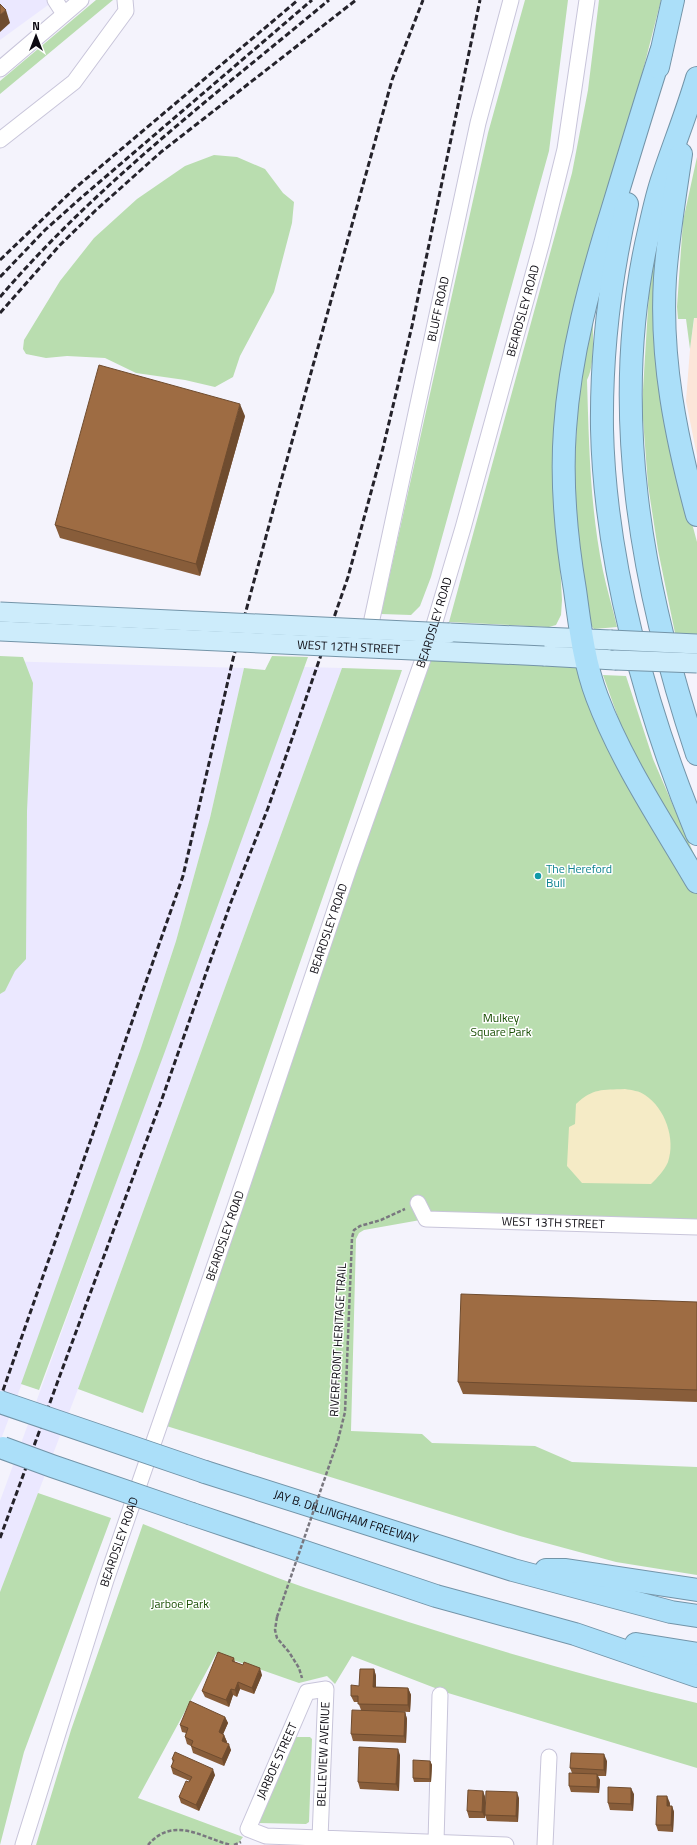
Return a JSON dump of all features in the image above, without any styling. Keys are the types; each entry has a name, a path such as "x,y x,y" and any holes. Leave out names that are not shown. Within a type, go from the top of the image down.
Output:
{"highway":[{"path":"673,0 626,210 610,295 603,370 603,437 608,502 619,574 630,624 649,698 666,753 697,834"},
{"path":"661,52 595,266 581,322 570,378 565,430 564,494 568,552 583,648 597,696 616,741 697,882"},
{"path":"697,78 690,104 663,177 647,239 635,316 630,409 635,487 646,565 677,690 697,754"},
{"path":"690,104 669,238 665,279 665,320 667,368 673,412 682,460 697,515"},
{"name":"JAY B. DILLINGHAM FREEWAY","path":"0,1402 205,1472 513,1570 671,1612 697,1616"},
{"path":"1,1447 192,1514 436,1596 575,1634 697,1676"},
{"path":"513,1570 566,1570 697,1590"},
{"path":"575,1634 697,1654"}],"main road":[{"name":"WEST 12TH STREET","path":"0,612 546,637 583,648 615,660 697,663"},
{"name":"WEST 12TH STREET","path":"0,631 544,656 583,648 611,640 697,644"}],"street":[{"path":"55,0 64,14"},
{"path":"0,69 81,0"},
{"path":"0,140 74,82 126,11 125,0"},
{"name":"BLUFF ROAD","path":"372,619 478,123 511,0"},
{"name":"BEARDSLEY ROAD","path":"23,1845 106,1580 236,1204 349,868 429,640 463,528 544,234 565,149 587,0"},
{"name":"WEST 13TH STREET","path":"418,1203 426,1219 697,1226"},
{"name":"BELLEVIEW AVENUE","path":"307,1692 326,1690 320,1838"},
{"name":"JARBOE STREET","path":"307,1692 248,1829 266,1836 320,1838"},
{"path":"431,1843 440,1696"},
{"path":"545,1845 549,1757"},
{"path":"320,1838 506,1845"}],"path":[{"name":"RIVERFRONT HERITAGE TRAIL","path":"307,1692 299,1668 289,1652 277,1638 275,1630 277,1617 338,1440 345,1412 352,1238 354,1230 360,1226 381,1220 418,1203"},
{"path":"148,1845 152,1840 167,1832 184,1830 197,1832 232,1845"}],"shaded area":[{"path":"0,0 55,0 0,40"},
{"path":"697,298 697,456 686,401 690,349"},
{"path":"0,661 244,668 210,818 176,941 141,1048 49,1311 0,1442"},
{"path":"304,667 342,668 78,1389 0,1592 0,1501"}],"green space":[{"path":"96,0 113,0 0,94 0,81"},
{"path":"525,0 568,0 549,151 431,577 420,606 411,615 381,614 488,133"},
{"path":"599,0 661,0 618,168 556,492 562,600 561,615 556,625 549,627 449,622 572,173 588,90"},
{"path":"214,155 237,157 265,169 283,193 294,202 292,223 274,292 240,356 233,377 215,387 185,380 136,373 105,358 67,356 46,358 26,354 23,349 24,340 60,281 94,238 137,199 185,166"},
{"path":"697,157 697,318 694,318 690,349 686,319 678,319 677,307 683,221"},
{"path":"661,221 676,464 697,542 697,635 675,633 658,550 648,485 642,406 650,275"},
{"path":"593,312 593,356 590,373 587,380 591,476 595,524 605,578 617,627 594,629 590,624 579,578 574,474 579,390"},
{"name":"Mulkey Square Park","path":"420,649 585,658 697,892 697,1227 426,1219 364,1230 359,1233 356,1239 351,1431 422,1434 432,1443 535,1446 572,1462 697,1467 697,1575 616,1562 520,1536 160,1424"},
{"path":"0,656 23,657 33,683 27,811 26,959 15,971 5,991 0,994"},
{"path":"272,656 308,657 164,1054 39,1390 21,1384 141,1048 176,941 210,818 244,668 265,670"},
{"path":"342,668 402,670 143,1413 78,1389"},
{"path":"603,675 626,676 653,759 697,861 697,866 626,740"},
{"path":"38,1493 111,1518 24,1752 0,1845 0,1592"},
{"name":"Jarboe Park","path":"143,1524 285,1581 403,1620 549,1665 697,1703 697,1768 448,1693 352,1656 335,1684 327,1676 299,1683 216,1654 138,1798 243,1837 237,1845 36,1845 71,1730"},
{"path":"295,1737 310,1737 312,1739 309,1822 306,1824 258,1823"}],"sand":[{"path":"625,1089 645,1095 658,1108 663,1116 670,1134 671,1144 668,1162 663,1171 651,1184 582,1183 567,1166 569,1127 575,1124 576,1104 593,1092"}],"building":[{"path":"0,4 6,10 0,15"},
{"path":"99,365 240,404 196,564 55,525"},
{"path":"461,1294 697,1302 697,1390 458,1382"},
{"path":"218,1652 234,1658 232,1661 243,1665 244,1662 260,1668 252,1688 238,1682 235,1690 231,1689 226,1700 202,1691"},
{"path":"360,1669 374,1669 373,1687 408,1688 408,1705 358,1704 358,1696 351,1696 351,1685 359,1686"},
{"path":"190,1701 225,1717 219,1732 224,1735 222,1741 229,1744 222,1759 191,1746 193,1741 185,1737 188,1728 180,1725"},
{"path":"352,1710 405,1712 404,1736 351,1734"},
{"path":"359,1747 398,1749 396,1784 358,1782"},
{"path":"175,1752 213,1769 196,1805 179,1797 186,1781 189,1782 192,1777 171,1767"},
{"path":"571,1753 604,1754 604,1770 570,1768"},
{"path":"413,1760 430,1761 430,1779 413,1778"},
{"path":"569,1773 597,1774 597,1787 569,1786"},
{"path":"608,1787 631,1788 631,1804 608,1803"},
{"path":"468,1790 483,1791 482,1812 467,1811"},
{"path":"486,1791 517,1792 516,1816 485,1815"},
{"path":"657,1796 667,1796 667,1806 672,1806 671,1825 656,1825"}],"railway":[{"path":"0,260 74,189 298,0"},
{"path":"0,277 45,230 82,197 312,0"},
{"path":"0,297 37,256 116,179 158,142 329,0"},
{"path":"0,313 59,246 95,211 161,152 356,0"},
{"path":"0,1399 183,876 233,659 278,492 392,80 423,0"},
{"path":"0,1538 163,1096 231,902 268,808 348,577 383,448 412,326 480,0"}],"place":[{"name":"The Hereford Bull","path":"538,876"}]}
